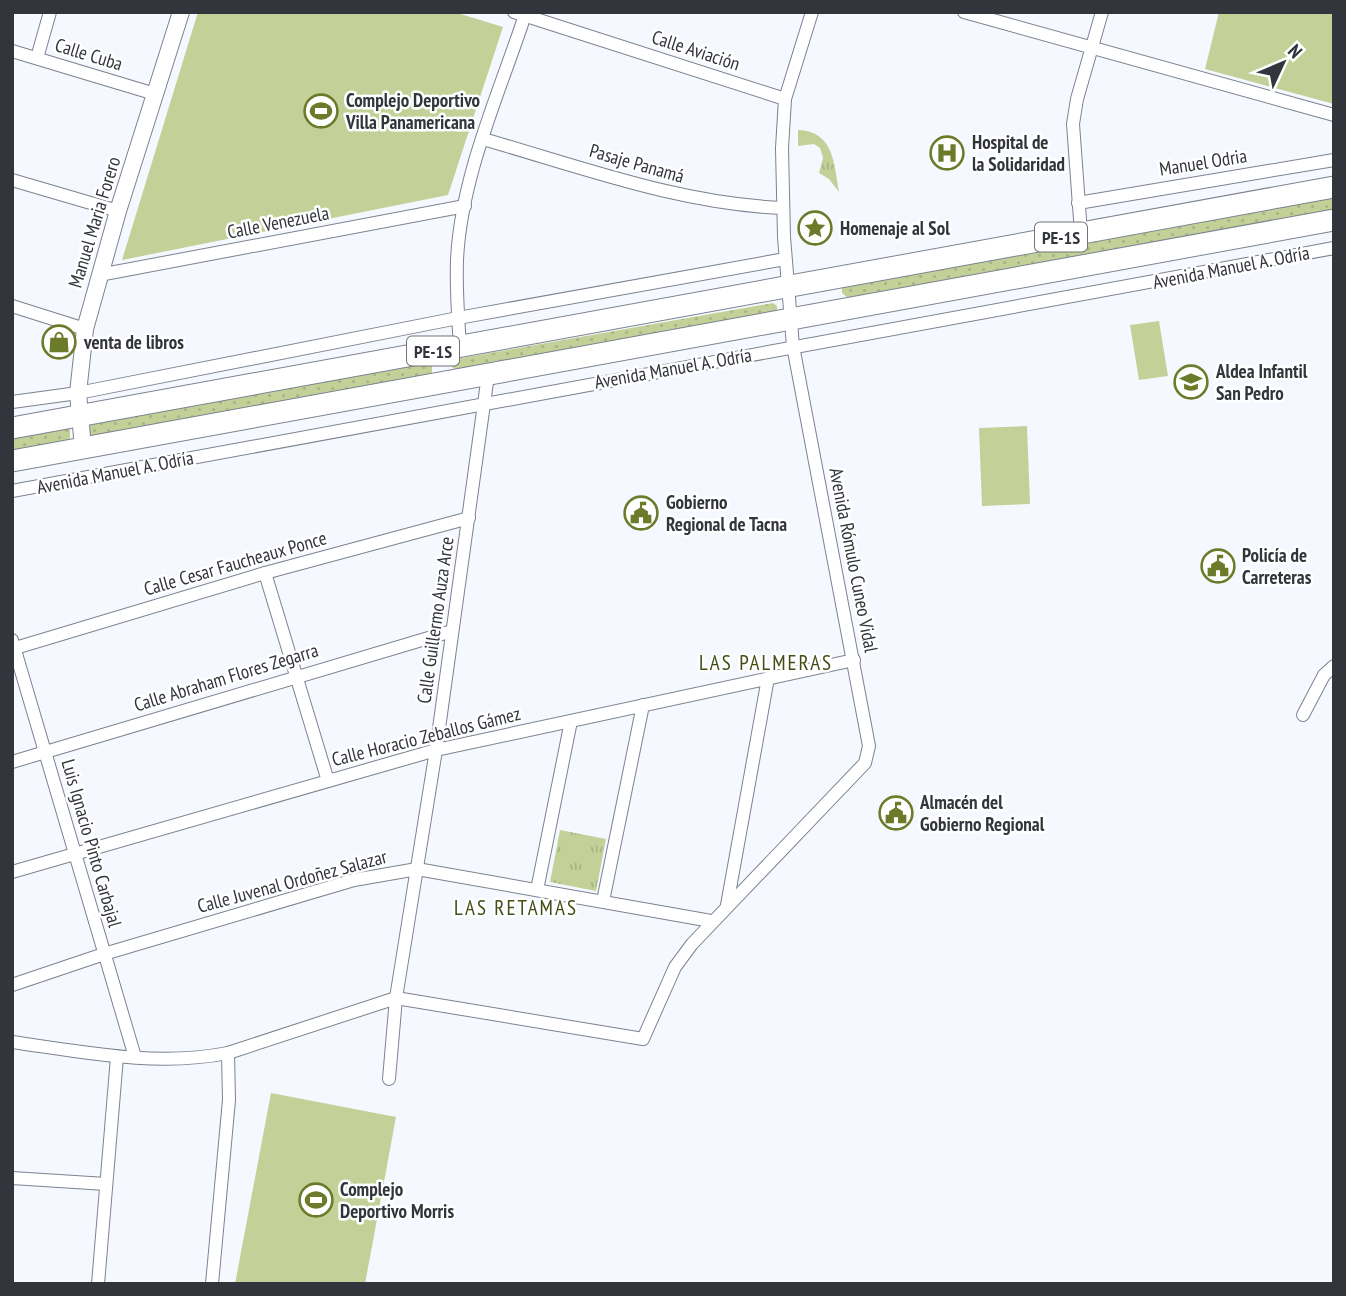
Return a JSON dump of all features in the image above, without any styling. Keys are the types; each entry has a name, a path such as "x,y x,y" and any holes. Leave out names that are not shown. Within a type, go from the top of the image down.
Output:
{"highway":[{"name":"PE-1S","path":"12,428 1334,187"},
{"name":"Avenida Manuel A. Odría","path":"12,461 1334,220"},
{"path":"444,382 449,348"}],"street":[{"path":"37,58 50,12"},
{"name":"Manuel Maria Forero","path":"83,449 78,393 85,329 118,211 181,12"},
{"name":"Avenida Rómulo Cuneo Vidal","path":"396,998 643,1039 675,967 711,921 868,757 869,746 854,660 793,346 785,259 782,148 785,99 812,12"},
{"path":"964,12 1334,115"},
{"path":"1081,233 1073,124 1102,12"},
{"path":"449,348 458,318 457,259 465,206 521,13"},
{"name":"Calle Aviación","path":"521,13 785,99"},
{"name":"Calle Cuba","path":"12,51 155,94"},
{"name":"Pasaje Panamá","path":"483,139 695,200 735,206 783,208"},
{"name":"Manuel Odria","path":"1079,203 1334,160"},
{"path":"12,180 118,211"},
{"name":"Calle Venezuela","path":"99,275 465,206"},
{"name":"Avenida Manuel A. Odría","path":"12,491 1334,248"},
{"path":"12,402 78,393 458,318 785,259"},
{"path":"12,306 85,329"},
{"name":"Calle Guillermo Auza Arce","path":"389,1079 396,998 436,750 488,374"},
{"name":"Calle Cesar Faucheaux Ponce","path":"13,646 265,573 469,518"},
{"path":"265,573 328,780"},
{"name":"Calle Abraham Flores Zegarra","path":"12,762 452,631"},
{"name":"Luis Ignacio Pinto Carbajal","path":"13,646 135,1057"},
{"name":"Calle Horacio Zeballos Gámez","path":"12,872 436,750 854,660"},
{"path":"1303,715 1324,675 1334,666"},
{"path":"727,905 768,678"},
{"path":"603,901 643,705"},
{"path":"537,890 571,721"},
{"name":"Calle Juvenal Ordoñez Salazar","path":"12,985 104,954 354,880 417,869 711,921"},
{"path":"12,1042 117,1056 184,1059 228,1053 396,998"},
{"path":"212,1284 229,1100 228,1053"},
{"path":"98,1284 117,1056"},
{"path":"12,1178 106,1184"}],"green space":[{"name":"Complejo Deportivo Villa Panamericana","path":"198,12 454,12 503,27 448,195 122,260"},
{"path":"1219,12 1334,12 1334,104 1205,69"},
{"path":"798,130 819,136 825,143 833,160 839,192 829,179 819,173 823,158 820,148 814,144 798,146"},
{"path":"1334,195 1334,213 850,300 842,293 842,285"},
{"path":"773,303 777,306 777,311 457,370 452,367 456,359"},
{"path":"1159,321 1168,376 1139,380 1130,325"},
{"path":"424,363 432,366 432,373 427,377 90,438 88,422"},
{"path":"1027,426 1030,504 982,506 979,428"},
{"path":"70,428 70,438 66,442 12,452 12,436"},
{"path":"560,830 606,839 596,891 550,882"},
{"name":"Complejo Deportivo Morris","path":"271,1093 396,1117 365,1284 235,1284"}],"place":[{"name":"Complejo Deportivo Villa Panamericana","path":"321,111"},
{"name":"Hospital de la Solidaridad","path":"947,153"},
{"name":"Homenaje al Sol","path":"815,228"},
{"name":"venta de libros","path":"59,342"},
{"name":"Aldea Infantil San Pedro","path":"1191,382"},
{"name":"Gobierno Regional de Tacna","path":"641,513"},
{"name":"Policía de Carreteras","path":"1218,566"},
{"name":"Almacén del Gobierno Regional","path":"896,813"},
{"name":"Complejo Deportivo Morris","path":"316,1200"}],"district":[{"name":"LAS PALMERAS","path":"766,662"},
{"name":"LAS RETAMAS","path":"516,907"}]}
